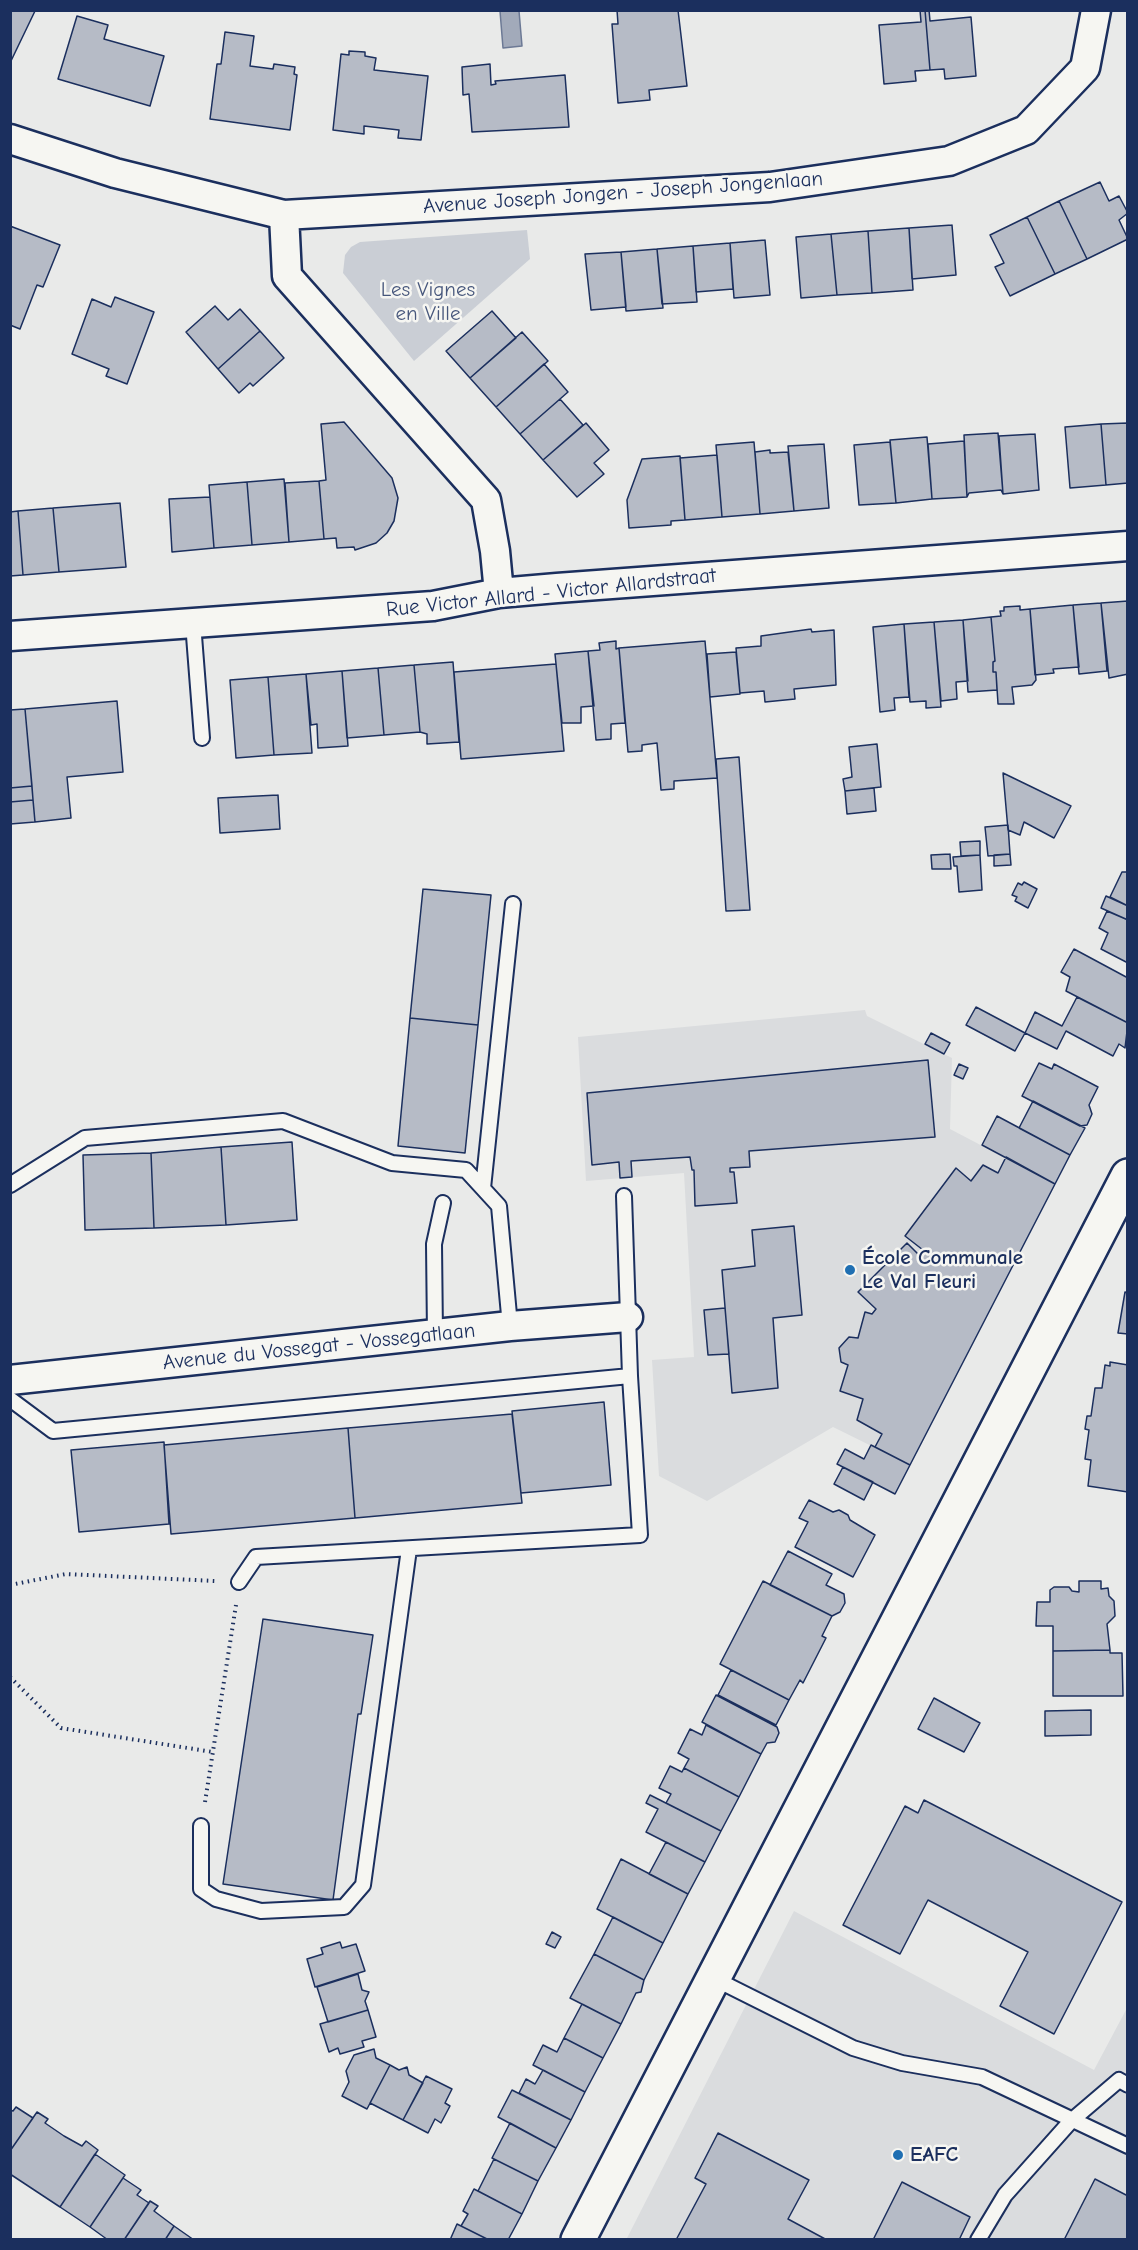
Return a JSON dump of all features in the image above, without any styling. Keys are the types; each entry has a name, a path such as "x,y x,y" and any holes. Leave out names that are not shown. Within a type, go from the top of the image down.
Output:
{"street":[{"name":"Avenue Joseph Jongen - Joseph Jongenlaan","path":"10,139 115,173 284,215 770,187 949,161 1026,130 1086,68 1096,10"},
{"path":"284,215 287,276 486,500 495,551 499,593"},
{"name":"Rue Victor Allard - Victor Allardstraat","path":"10,636 433,606 499,593 1128,546"},
{"path":"578,2240 1128,1176"},
{"name":"Avenue du Vossegat - Vossegatlaan","path":"10,1380 510,1326 628,1317"}],"lane":[{"path":"193,623 202,738"},
{"path":"483,1188 513,904"},
{"path":"10,1185 85,1138 283,1121 392,1163 466,1170 499,1206 510,1326"},
{"path":"239,1582 256,1557 640,1535 630,1376 624,1196"},
{"path":"435,1335 434,1244 443,1203"},
{"path":"10,1399 53,1431 630,1376"},
{"path":"201,1826 201,1888 216,1899 261,1911 344,1907 363,1885 409,1549"},
{"path":"713,1977 853,2048 902,2063 982,2077 1128,2146"},
{"path":"978,2240 1005,2195 1071,2121 1119,2080 1128,2085"}],"path":[{"path":"10,1585 66,1574 239,1582 201,1826"},
{"path":"10,1677 61,1728 213,1752"}],"shaded area":[{"name":"École Communale Le Val Fleuri","path":"865,1010 867,1016 952,1058 950,1129 1055,1184 910,1465 833,1427 707,1501 659,1476 652,1360 694,1357 684,1173 586,1181 578,1037"},
{"name":"EAFC","path":"794,1911 1094,2070 1127,2008 1127,2239 626,2240"}],"green space":[{"name":"Les Vignes en Ville","path":"527,230 530,259 414,361 343,273 345,255 351,247 360,242"}],"water":[{"path":"500,11 519,11 522,46 503,48"}],"building":[{"path":"10,10 35,11 10,63"},
{"path":"617,10 678,10 687,86 649,90 650,100 618,103 612,24 618,24"},
{"path":"920,10 925,10 930,70 915,71 916,81 884,84 879,25 921,22"},
{"path":"925,10 929,10 930,21 971,17 976,76 945,79 944,69 930,70"},
{"path":"77,16 108,25 104,39 164,56 150,106 58,79"},
{"path":"225,32 254,36 250,66 273,69 274,64 295,67 294,74 297,75 290,130 210,119 217,64 221,64"},
{"path":"349,51 365,52 365,56 376,58 374,70 428,76 421,140 398,138 399,130 364,126 364,134 333,130 341,54 349,55"},
{"path":"490,64 491,85 496,84 495,81 565,75 569,127 472,132 469,94 463,95 462,67"},
{"path":"1100,182 1109,201 1119,196 1128,213 1119,220 1128,239 1087,259 1059,201"},
{"path":"1059,201 1087,259 1055,274 1027,217"},
{"path":"1027,217 1055,274 1010,296 995,267 1004,263 990,235"},
{"path":"952,225 956,275 912,279 909,228"},
{"path":"10,226 60,245 43,287 37,285 20,329 10,325"},
{"path":"909,228 913,290 872,293 868,231"},
{"path":"868,231 872,293 837,295 831,234"},
{"path":"831,234 837,295 801,298 796,237"},
{"path":"765,240 770,295 734,298 730,243"},
{"path":"730,243 733,289 696,292 693,246"},
{"path":"693,246 697,302 662,304 657,249"},
{"path":"657,249 663,308 626,311 621,252"},
{"path":"621,252 626,307 591,310 585,254"},
{"path":"115,297 154,312 127,384 106,376 109,369 72,354 92,299 111,307"},
{"path":"215,306 228,320 240,309 260,331 218,369 186,332"},
{"path":"492,311 516,338 470,378 446,351"},
{"path":"260,331 284,358 253,386 250,383 239,393 218,369"},
{"path":"522,332 548,361 496,407 470,378"},
{"path":"544,364 568,392 520,434 496,407"},
{"path":"560,399 583,425 543,460 520,434"},
{"path":"344,422 392,478 398,498 394,521 387,533 376,543 355,550 354,547 337,548 336,538 324,539 319,481 326,480 321,424"},
{"path":"586,423 609,450 594,463 604,474 577,497 543,460"},
{"path":"1128,423 1128,483 1106,485 1101,424"},
{"path":"1101,424 1106,485 1070,488 1065,427"},
{"path":"998,433 1003,494 1001,490 969,493 967,497 964,435"},
{"path":"1035,434 1039,490 1003,494 999,436"},
{"path":"927,437 932,499 896,503 890,440"},
{"path":"964,441 967,497 932,499 928,444"},
{"path":"754,442 760,514 722,517 716,445"},
{"path":"890,442 896,503 859,505 854,445"},
{"path":"824,444 829,508 794,511 788,446"},
{"path":"770,450 770,453 788,452 794,511 760,514 755,452"},
{"path":"717,455 722,517 685,520 680,458"},
{"path":"680,456 685,520 671,521 671,525 629,528 627,500 642,459"},
{"path":"284,479 289,542 252,545 247,482"},
{"path":"319,481 324,539 289,542 285,483"},
{"path":"247,482 252,545 214,548 209,485"},
{"path":"210,497 214,548 172,552 169,499"},
{"path":"120,503 126,567 59,572 53,508"},
{"path":"53,508 59,572 23,575 18,511"},
{"path":"18,511 23,575 10,576 10,512"},
{"path":"1128,601 1128,674 1109,678 1101,603"},
{"path":"1101,603 1107,671 1079,674 1073,605"},
{"path":"1073,605 1079,667 1053,669 1054,673 1035,675 1030,609"},
{"path":"1020,606 1020,610 1030,609 1036,680 1032,685 1012,687 1014,704 998,704 996,672 993,672 995,661 991,617 1001,616 1000,611 1004,611 1004,607"},
{"path":"991,617 995,661 993,672 996,672 997,690 968,692 963,620"},
{"path":"963,620 968,681 956,682 957,699 941,701 934,622"},
{"path":"934,622 941,707 926,708 926,701 910,702 904,624"},
{"path":"904,624 909,697 894,698 895,710 880,712 873,627"},
{"path":"811,629 812,632 834,630 836,685 794,689 795,699 765,702 764,691 740,693 736,648 761,646 761,636"},
{"path":"616,641 616,649 619,648 625,723 611,724 611,739 596,740 588,651 600,650 599,643"},
{"path":"705,641 717,778 674,781 674,789 661,790 657,743 642,745 642,751 628,752 619,648"},
{"path":"588,651 594,706 581,707 581,723 562,723 555,654"},
{"path":"736,652 740,694 710,697 707,654"},
{"path":"453,662 459,742 427,744 427,734 420,732 414,665"},
{"path":"556,664 564,751 461,759 454,672"},
{"path":"414,665 420,732 384,735 378,668"},
{"path":"378,668 384,735 347,738 342,671"},
{"path":"342,671 348,746 318,748 317,724 311,725 306,674"},
{"path":"306,674 312,753 274,755 268,677"},
{"path":"268,677 274,755 236,758 230,680"},
{"path":"117,701 123,772 67,777 71,818 35,822 25,709"},
{"path":"25,709 32,786 10,788 10,710"},
{"path":"877,744 881,787 845,791 843,779 852,777 849,747"},
{"path":"739,757 750,910 726,911 716,759"},
{"path":"1003,773 1071,806 1054,838 1024,822 1020,835 1008,830"},
{"path":"32,786 33,800 10,802 10,788"},
{"path":"874,788 876,811 847,814 845,791"},
{"path":"278,795 280,829 220,833 218,798"},
{"path":"33,800 35,822 10,824 10,802"},
{"path":"1008,825 1010,854 988,856 985,827"},
{"path":"980,841 980,855 961,856 960,842"},
{"path":"950,854 951,869 932,869 931,855"},
{"path":"1010,854 1011,865 994,866 994,855"},
{"path":"980,855 982,890 959,892 957,866 954,866 953,857"},
{"path":"1122,872 1128,872 1128,906 1110,897"},
{"path":"1024,882 1037,889 1028,908 1015,901 1017,897 1012,895 1018,883 1022,885"},
{"path":"423,889 491,895 478,1025 410,1018"},
{"path":"1106,896 1128,906 1128,920 1101,908"},
{"path":"1107,911 1128,920 1128,963 1101,949 1108,933 1099,928"},
{"path":"1074,949 1128,978 1128,1023 1066,991 1070,977 1061,972"},
{"path":"1077,997 1128,1023 1125,1048 1119,1044 1113,1056 1066,1031 1057,1049 1025,1033 1035,1012 1062,1026"},
{"path":"976,1007 1025,1033 1015,1051 966,1025"},
{"path":"410,1018 478,1025 465,1153 398,1146"},
{"path":"931,1033 950,1043 944,1054 925,1044"},
{"path":"928,1060 935,1137 749,1151 750,1167 730,1168 730,1172 734,1172 737,1203 695,1206 694,1170 692,1170 690,1157 631,1161 632,1177 620,1178 619,1162 592,1165 587,1093"},
{"path":"1039,1063 1052,1069 1054,1064 1098,1087 1089,1105 1092,1114 1087,1125 1080,1126 1022,1096"},
{"path":"959,1064 968,1068 963,1079 954,1075"},
{"path":"1033,1101 1085,1128 1070,1155 1019,1128"},
{"path":"997,1116 1070,1155 1055,1184 982,1145"},
{"path":"292,1142 297,1220 226,1225 221,1147"},
{"path":"221,1147 226,1225 154,1228 151,1153"},
{"path":"151,1153 154,1228 85,1230 83,1155"},
{"path":"1006,1157 1055,1184 910,1465 875,1447 882,1434 857,1420 863,1399 840,1391 848,1365 841,1362 839,1348 849,1337 858,1338 865,1312 872,1314 876,1309 858,1292 907,1243 918,1254 923,1250 905,1236 956,1168 971,1181 983,1165 998,1173"},
{"path":"794,1226 802,1315 773,1318 778,1388 732,1393 722,1270 755,1266 752,1230"},
{"path":"1125,1292 1128,1293 1128,1334 1118,1333"},
{"path":"725,1308 729,1354 708,1355 704,1310"},
{"path":"1110,1362 1128,1365 1128,1492 1088,1486 1091,1460 1085,1459 1089,1430 1085,1429 1087,1416 1091,1416 1095,1388 1102,1388 1105,1365 1110,1366"},
{"path":"604,1402 611,1485 521,1493 512,1411"},
{"path":"512,1414 522,1503 355,1518 348,1428"},
{"path":"348,1428 355,1518 171,1534 164,1445"},
{"path":"164,1442 169,1524 79,1532 71,1450"},
{"path":"871,1445 910,1465 895,1494 837,1464 845,1449 864,1459"},
{"path":"843,1467 873,1482 864,1500 834,1484"},
{"path":"809,1500 833,1512 839,1510 848,1515 850,1520 875,1535 853,1577 795,1547 808,1522 799,1518"},
{"path":"788,1551 832,1574 826,1585 844,1594 845,1603 840,1612 832,1616 770,1585"},
{"path":"763,1581 832,1616 822,1636 826,1638 803,1683 800,1680 789,1700 720,1664"},
{"path":"1079,1581 1101,1581 1101,1589 1108,1588 1109,1596 1114,1601 1115,1616 1107,1624 1110,1650 1053,1651 1053,1626 1036,1626 1037,1602 1050,1602 1050,1590 1054,1587 1069,1587 1072,1591 1079,1592"},
{"path":"263,1619 373,1635 361,1714 358,1714 333,1900 223,1884"},
{"path":"1110,1650 1110,1653 1122,1653 1123,1696 1053,1696 1053,1651"},
{"path":"731,1670 789,1700 776,1725 718,1695"},
{"path":"716,1695 777,1727 779,1733 775,1742 767,1743 761,1754 702,1722"},
{"path":"934,1698 980,1723 964,1752 918,1729"},
{"path":"1091,1710 1091,1735 1045,1736 1045,1711"},
{"path":"706,1725 761,1754 739,1797 684,1768 689,1759 678,1753 690,1729 702,1735"},
{"path":"670,1766 682,1772 684,1768 739,1797 721,1831 666,1803 671,1794 659,1788"},
{"path":"650,1795 721,1831 705,1862 646,1832 658,1809 646,1803"},
{"path":"924,1800 1122,1902 1054,2034 1000,2006 1028,1952 928,1900 900,1954 843,1925 905,1806 918,1813"},
{"path":"666,1842 705,1862 688,1894 649,1874"},
{"path":"621,1859 688,1894 663,1943 597,1909"},
{"path":"613,1917 663,1943 644,1980 594,1954"},
{"path":"552,1932 561,1937 555,1948 546,1944"},
{"path":"340,1942 342,1948 356,1944 365,1971 315,1987 307,1959 323,1954 321,1948"},
{"path":"594,1954 644,1980 641,1992 636,1993 621,2024 570,1998"},
{"path":"358,1974 362,1990 369,1992 365,2001 368,2010 328,2022 317,1987"},
{"path":"582,2004 621,2024 603,2058 564,2038"},
{"path":"368,2010 376,2037 362,2041 364,2047 340,2054 338,2048 329,2052 320,2024"},
{"path":"564,2038 603,2058 585,2092 533,2065 543,2045 557,2052"},
{"path":"374,2049 376,2058 390,2065 367,2109 342,2096 349,2082 346,2071 354,2055"},
{"path":"390,2065 399,2070 407,2067 409,2075 423,2083 403,2120 370,2103"},
{"path":"543,2070 585,2092 571,2120 519,2093 526,2079 535,2084"},
{"path":"426,2076 452,2089 445,2103 450,2106 441,2123 435,2119 428,2133 403,2120"},
{"path":"512,2090 571,2120 556,2148 498,2117"},
{"path":"16,2107 33,2118 10,2151 10,2110 13,2111"},
{"path":"37,2112 48,2119 45,2123 64,2136 82,2146 86,2141 98,2150 60,2207 10,2174 10,2151"},
{"path":"510,2123 556,2148 538,2181 492,2158"},
{"path":"718,2133 809,2180 788,2219 827,2240 676,2240 706,2184 695,2178"},
{"path":"95,2154 125,2175 90,2227 60,2207"},
{"path":"494,2159 538,2181 522,2214 478,2191"},
{"path":"123,2178 141,2190 137,2195 149,2203 124,2240 108,2240 90,2227"},
{"path":"1095,2179 1128,2196 1128,2240 1064,2240"},
{"path":"902,2182 970,2217 959,2240 873,2240"},
{"path":"474,2189 522,2214 508,2240 489,2240 461,2226 468,2214 463,2211"},
{"path":"150,2201 158,2206 154,2211 174,2226 165,2240 124,2240"},
{"path":"457,2224 489,2240 450,2240"},
{"path":"174,2226 194,2240 165,2240"}],"place":[{"name":"École Communale Le Val Fleuri","path":"850,1270"},
{"name":"EAFC","path":"898,2155"}]}
